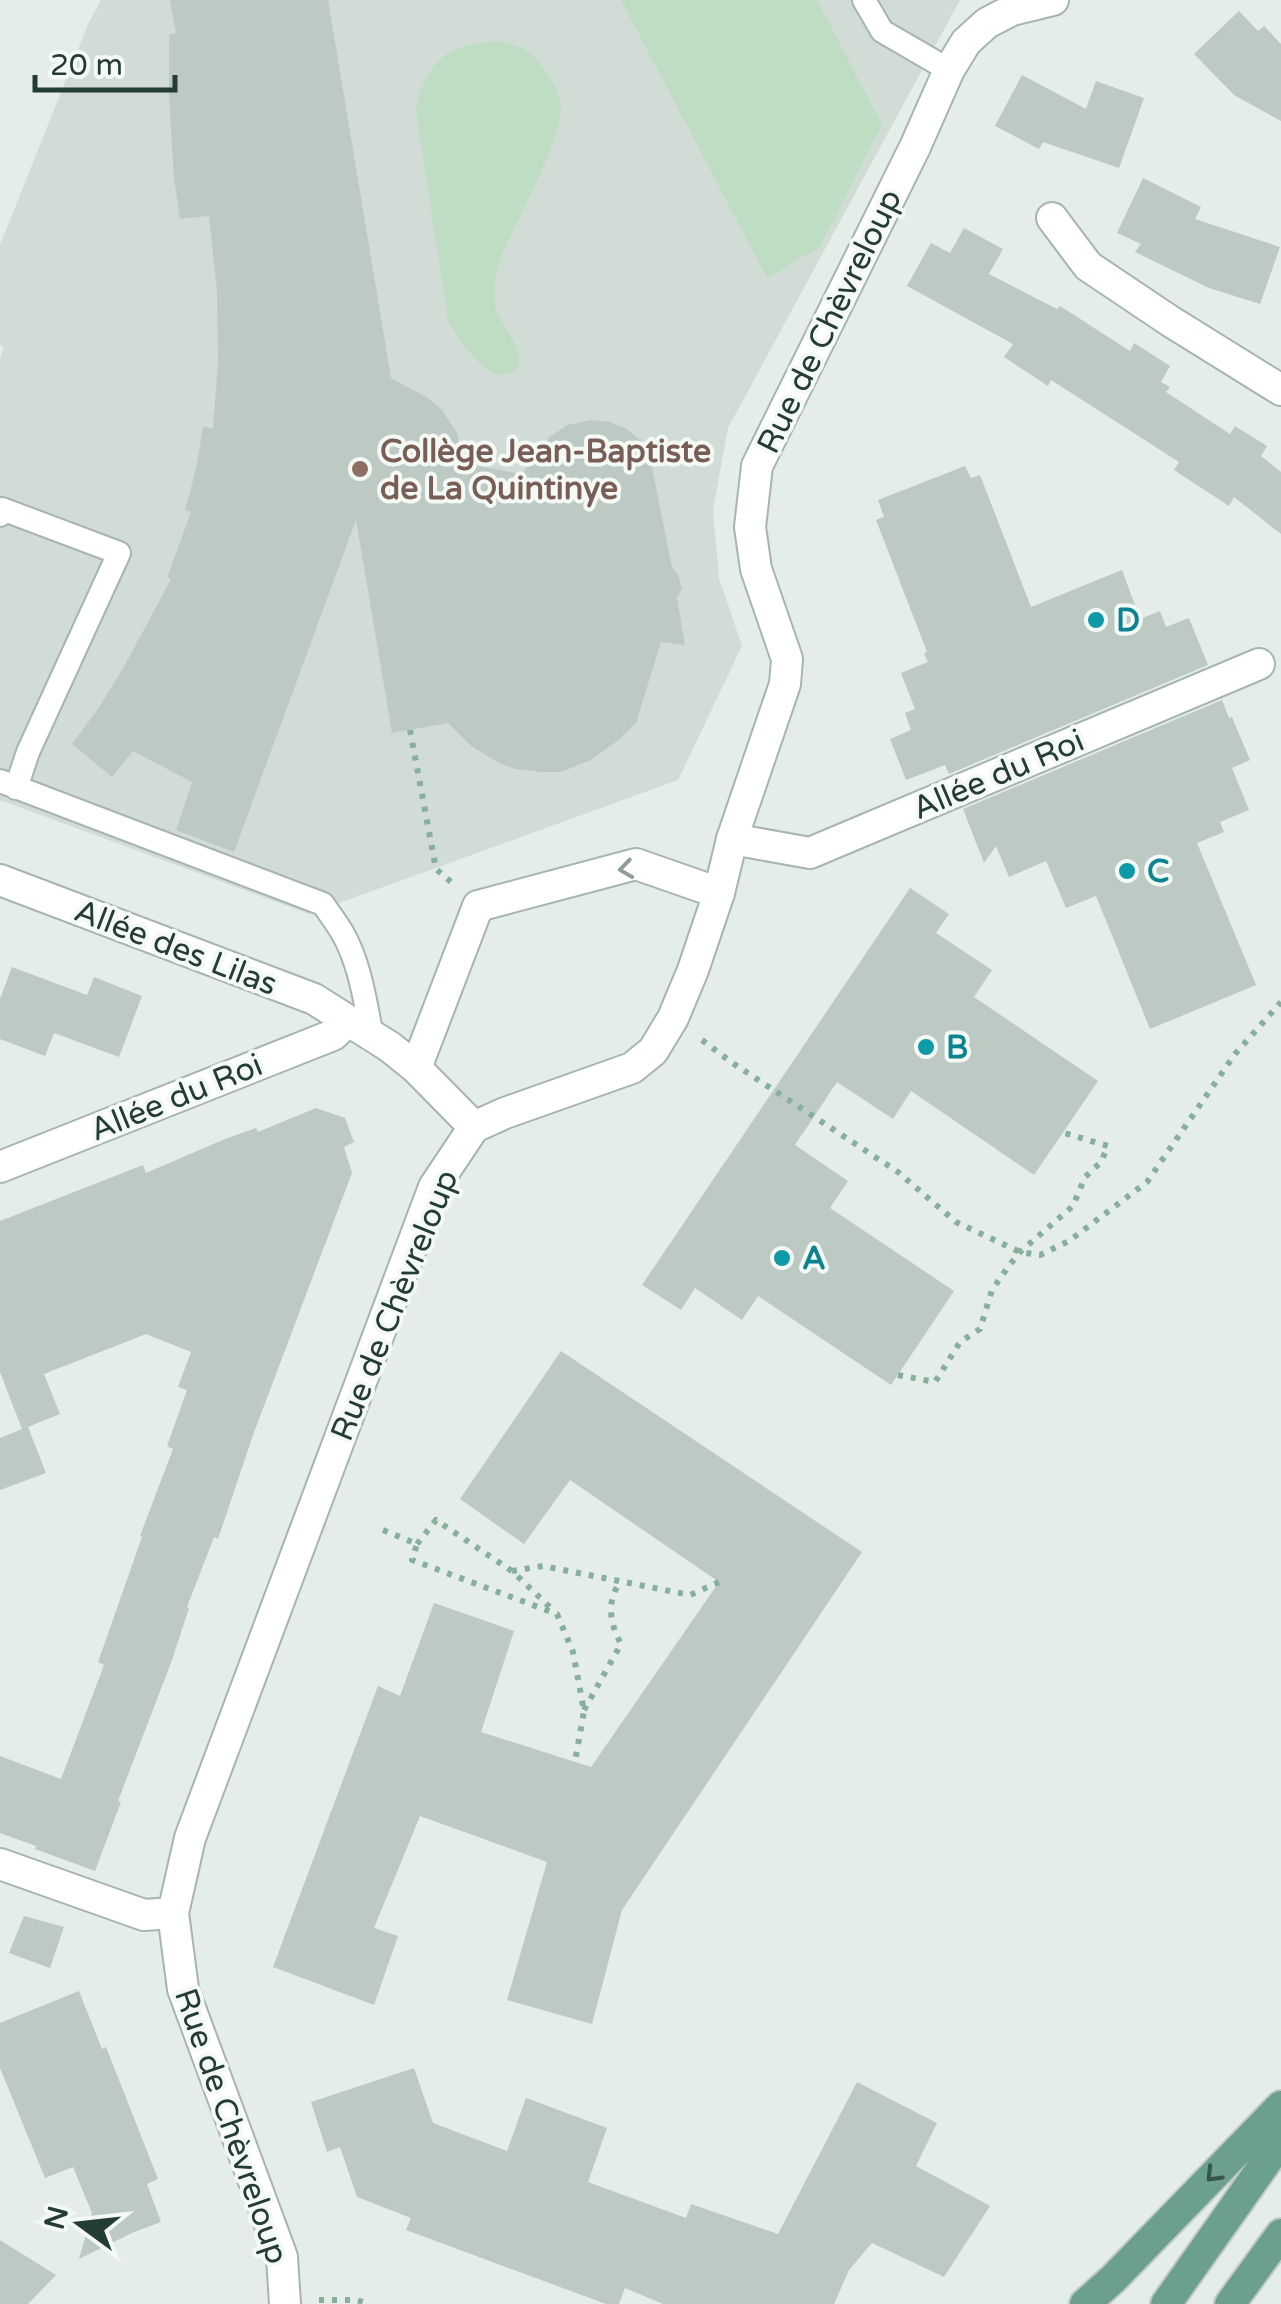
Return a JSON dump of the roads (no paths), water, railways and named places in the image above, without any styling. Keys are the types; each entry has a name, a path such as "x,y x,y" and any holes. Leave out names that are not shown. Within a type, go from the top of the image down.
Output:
{"main road":[{"path":"1085,2304 1113,2280 1281,2106"},
{"path":"1166,2304 1281,2141"},
{"path":"1230,2304 1281,2234"}],"street":[{"name":"Rue de Chèvreloup","path":"285,2304 282,2257 182,1990 174,1913 190,1838 434,1188 474,1127 632,1068 653,1051 674,1018 719,893 732,839 785,684 787,659 756,569 750,527 757,466 966,42 987,23 1012,10 1053,0"},
{"path":"1052,218 1088,266 1281,390"},
{"name":"Allée du Roi","path":"732,839 810,853 1259,664"},
{"path":"416,1068 478,906 636,864 719,893"},
{"name":"Allée des Lilas","path":"0,880 314,1000 390,1047 474,1127"},
{"name":"Allée du Roi","path":"0,1167 333,1035 360,1028"},
{"path":"0,1864 144,1915 174,1913"}],"lane":[{"path":"864,0 882,31 949,70"},
{"path":"0,516 2,509 118,553 28,752 8,784 323,904 344,934 360,978 360,1028"}],"place":[{"name":"Collège Jean-Baptiste de La Quintinye","path":"360,469"},
{"name":"D","path":"1096,620"},
{"name":"C","path":"1127,871"},
{"name":"B","path":"926,1047"},
{"name":"A","path":"782,1258"}]}
